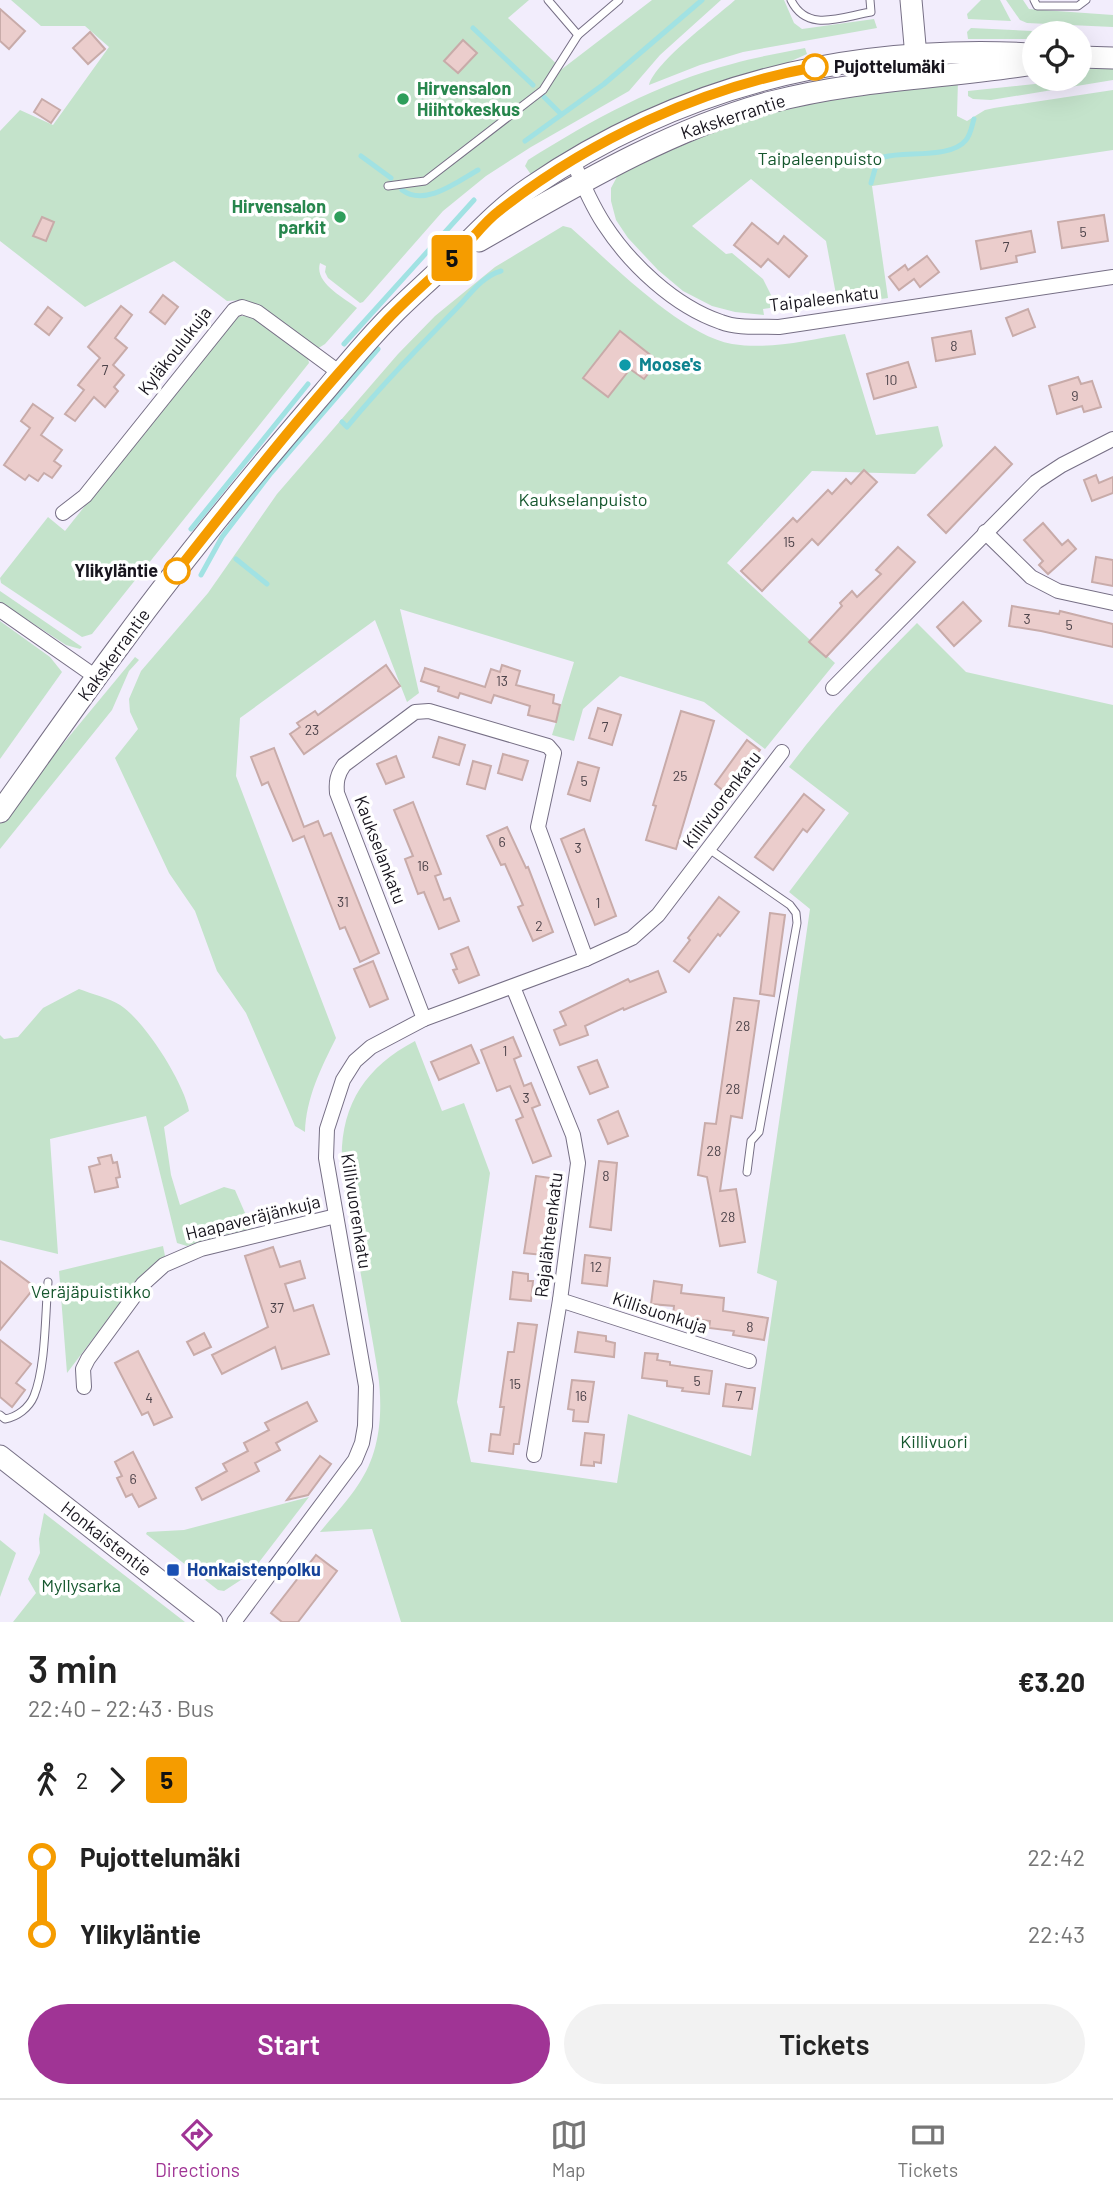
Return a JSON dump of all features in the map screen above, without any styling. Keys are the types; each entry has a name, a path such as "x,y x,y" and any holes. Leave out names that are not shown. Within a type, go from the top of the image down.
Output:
{"main road":[{"path":"911,0 917,77"},
{"name":"Kakskerrantie","path":"0,812 96,677 248,481 388,319 496,214 532,186 598,146 649,120 751,83 851,60 915,55 1022,54"},
{"path":"1092,57 1113,58"},
{"name":"Kakskerrantie","path":"459,252 582,183 671,138 770,103 855,85 1022,65"},
{"name":"Honkaistentie","path":"0,1456 212,1622"}],"street":[{"name":"Taipaleenkatu","path":"573,162 592,205 613,237 635,261 672,296 722,323 779,327 1113,277"},
{"name":"Kyläkoulukuja","path":"63,513 85,496 234,310 242,307 257,312 340,373"},
{"path":"833,688 1036,482 1062,465 1113,439"},
{"path":"985,532 1031,577 1058,591 1113,603"},
{"path":"0,610 96,677"},
{"name":"Kaukselankatu","path":"424,1019 337,793 336,783 338,773 344,765 415,712 429,711 548,746 554,753 538,827 586,959"},
{"name":"Killivuorenkatu","path":"234,1622 346,1475 362,1443 367,1405 366,1386 326,1158 327,1129 343,1080 355,1061 371,1046 424,1019 586,959 623,943 646,927 782,752"},
{"name":"Rajalähteenkatu","path":"513,987 569,1124 576,1149 577,1177 534,1455"},
{"name":"Haapaveräjänkuja","path":"84,1387 83,1369 88,1359 143,1284 164,1265 201,1250 336,1216"},
{"name":"Killisuonkuja","path":"560,1300 749,1361"}],"lane":[{"path":"548,0 578,35"},
{"path":"388,186 425,181 543,90 578,35 619,0"},
{"path":"791,0 799,14 815,21 870,12 870,0"},
{"path":"1034,0 1037,6 1078,6 1086,0"},
{"path":"709,849 790,905 796,913 797,923 759,1132 751,1141 747,1172"},
{"path":"0,1415 5,1419 13,1418 33,1399 41,1362 48,1282"}],"green space":[{"path":"11,0 529,0 508,18 562,69 652,0 721,0 660,55 629,91 486,176 443,211 363,302 360,303 328,278 326,266 320,263 319,270 325,283 357,308 325,344 317,349 252,303 243,300 227,301 174,261 85,307 0,241 0,131 20,110 53,125 109,47 85,26 41,26"},
{"path":"735,0 784,0 794,23 802,29 874,19 877,28 743,52 649,85 674,52"},
{"path":"981,0 1000,0 1011,21 968,19 967,14"},
{"path":"1006,0 1023,0 1029,9 1113,15 1113,27 1092,26 1092,21 1020,20"},
{"path":"971,28 1022,30 1022,39 968,39 967,32"},
{"path":"805,48 807,54 532,176 525,166 528,160 576,131 626,104 678,81 732,64"},
{"path":"1092,68 1113,68 1113,80 1092,83"},
{"name":"Taipaleenpuisto","path":"958,80 957,116 967,121 985,110 994,108 1113,90 1113,150 872,186 888,298 838,305 826,241 751,179 692,226 726,254 732,253 763,279 774,301 770,308 763,309 764,315 712,306 683,291 658,270 628,238 616,220 611,188 619,173 687,138 795,104"},
{"path":"1022,85 1022,91 1046,91 991,100 973,99 968,96 968,91"},
{"name":"Kaukselanpuisto","path":"563,226 571,228 669,313 712,338 732,344 760,346 845,334 876,435 938,426 943,446 915,474 812,471 727,563 835,663 765,749 704,702 620,676 583,709 574,741 552,735 574,662 400,609 419,693 407,702 375,620 240,718 236,776 336,1038 311,1095 305,1132 295,1126 246,1013 217,971 195,911 169,873 115,758 138,729 130,712 129,699 141,671 208,593 277,494 398,354 435,316 495,267"},
{"path":"249,315 308,358 309,363 92,634 82,637 1,583 0,578 48,517 65,531 232,321 236,317"},
{"path":"0,591 82,647 80,649 66,645 0,602"},
{"path":"0,621 50,657 62,672 0,759"},
{"name":"Killivuori","path":"917,623 966,672 1113,705 1113,1622 401,1622 372,1529 320,1532 366,1472 376,1445 380,1416 378,1373 342,1166 345,1125 358,1092 382,1064 415,1041 442,1111 464,1103 490,1173 457,1402 471,1462 617,1483 628,1414 751,1456 777,1281 757,1273 810,909 789,892 849,813 789,767 850,693"},
{"path":"135,657 139,660 129,671 112,710 0,849 0,820"},
{"path":"79,989 106,998 130,1013 152,1038 180,1085 189,1111 164,1127 171,1175 180,1205 224,1187 235,1190 252,1229 187,1246 177,1243 146,1116 50,1139 58,1254 0,1240 0,1035 4,1039 18,1037 43,1008"},
{"name":"Veräjäpuistikko","path":"163,1246 165,1256 136,1282 67,1373 59,1271"},
{"path":"309,1497 250,1574 224,1591 218,1590 146,1534 184,1530"},
{"name":"Myllysarka","path":"44,1513 185,1622 13,1622 36,1593 28,1579 40,1553 39,1539"},
{"path":"0,1540 16,1553 0,1597"}],"building":[{"path":"0,9 25,31 9,49 0,41"},
{"path":"90,32 105,49 88,64 73,48"},
{"path":"463,40 477,53 458,73 444,61"},
{"path":"42,99 60,110 51,123 34,112"},
{"path":"1104,215 1108,241 1062,248 1058,222"},
{"path":"42,217 54,222 46,241 33,236"},
{"path":"752,223 778,244 784,236 807,256 789,277 768,259 761,267 734,245"},
{"path":"1031,231 1035,252 1016,256 1017,262 981,269 976,241"},
{"path":"927,256 939,272 920,287 914,279 899,290 889,277 905,265 908,270"},
{"path":"163,295 178,307 165,324 150,312"},
{"path":"121,306 132,315 115,338 127,348 113,365 124,375 114,387 118,391 105,407 94,397 75,421 65,414 84,390 78,385 100,358 88,347"},
{"path":"48,307 62,318 49,335 35,324"},
{"path":"1028,309 1035,327 1013,336 1006,318"},
{"name":"Moose's","path":"620,331 658,361 644,379 630,369 608,397 583,378"},
{"path":"971,331 975,354 936,361 932,338"},
{"path":"908,362 916,387 874,399 867,374"},
{"path":"1078,377 1081,384 1092,381 1101,407 1084,412 1082,406 1057,414 1049,386"},
{"path":"33,404 53,418 41,435 62,450 54,461 61,466 52,478 44,473 38,481 29,475 25,480 4,465 30,428 21,421"},
{"path":"995,447 1012,464 946,533 928,515"},
{"path":"864,470 877,482 818,545 812,539 762,591 741,571 793,518 797,522 828,490 832,494 846,479 851,484"},
{"path":"1096,475 1099,483 1113,477 1113,493 1092,501 1084,480"},
{"path":"1043,523 1062,545 1068,540 1076,549 1048,574 1039,565 1043,561 1024,540"},
{"path":"898,547 915,562 826,657 809,642 852,591 857,597 881,574 876,570"},
{"path":"1096,557 1113,560 1113,586 1092,582"},
{"path":"963,602 981,621 954,646 937,627"},
{"path":"1012,606 1059,614 1060,611 1113,624 1113,647 1009,626"},
{"path":"386,665 400,686 304,754 290,734 300,727 297,723 315,711 318,715"},
{"path":"502,665 520,671 516,685 554,695 553,703 560,705 556,722 528,715 530,706 494,695 491,703 460,693 458,698 421,681 425,668 485,687 491,669 500,672"},
{"path":"598,708 621,715 612,745 589,738"},
{"path":"681,711 714,721 676,849 646,840 656,806 653,805"},
{"path":"439,737 465,745 459,765 433,757"},
{"path":"747,740 760,750 727,794 715,784"},
{"path":"274,748 304,827 318,821 324,836 331,833 379,953 360,962 345,927 340,929 304,836 293,841 268,782 262,785 251,757"},
{"path":"503,754 528,761 522,780 498,773"},
{"path":"396,756 404,777 386,784 377,764"},
{"path":"473,761 491,766 485,789 467,784"},
{"path":"578,762 599,768 590,801 568,794"},
{"path":"804,794 824,810 807,832 803,829 773,870 755,857"},
{"path":"413,802 441,874 435,876 444,900 450,898 459,921 439,929 424,892 418,894 405,859 413,856 394,810"},
{"path":"507,827 526,868 528,867 553,932 533,941 518,907 523,905 505,864 501,865 487,836"},
{"path":"584,829 616,916 595,925 561,839"},
{"path":"719,897 739,912 689,972 674,961"},
{"path":"770,913 785,915 774,996 760,994"},
{"path":"468,947 479,975 459,983 453,970 457,969 451,954"},
{"path":"373,961 388,999 370,1007 354,969"},
{"path":"658,971 666,992 585,1026 588,1035 560,1045 554,1030 566,1025 560,1012 628,979 630,982"},
{"path":"734,998 759,1001 742,1118 731,1116 720,1191 736,1189 745,1242 720,1246 707,1177 698,1175 705,1123 716,1124"},
{"path":"513,1037 521,1056 514,1059 524,1086 531,1083 540,1105 532,1108 551,1156 533,1163 516,1120 523,1117 510,1086 497,1091 481,1050"},
{"path":"471,1045 479,1063 439,1080 431,1062"},
{"path":"597,1060 608,1087 590,1094 578,1067"},
{"path":"618,1111 628,1136 608,1144 598,1120"},
{"path":"111,1155 113,1163 117,1162 120,1177 116,1178 118,1187 95,1192 89,1167 100,1164 98,1158"},
{"path":"599,1161 617,1163 611,1230 590,1227"},
{"path":"536,1176 558,1179 556,1195 552,1195 543,1255 524,1253"},
{"path":"273,1247 280,1267 300,1261 305,1278 285,1284 294,1311 313,1305 329,1354 282,1369 275,1347 222,1374 212,1355 268,1327 245,1256"},
{"path":"585,1255 610,1258 607,1286 582,1283"},
{"path":"0,1261 35,1287 0,1330"},
{"path":"513,1272 528,1274 528,1281 533,1281 531,1301 510,1299"},
{"path":"654,1281 682,1285 681,1293 724,1298 723,1311 768,1318 764,1340 733,1335 734,1331 709,1328 710,1321 673,1316 674,1306 651,1304"},
{"path":"518,1323 537,1325 519,1444 514,1444 513,1454 489,1451 491,1434 500,1435 504,1407 500,1407 508,1352 514,1352"},
{"path":"578,1332 606,1336 606,1341 615,1343 614,1357 575,1352"},
{"path":"204,1333 211,1347 194,1355 187,1342"},
{"path":"0,1340 31,1364 16,1383 25,1390 12,1407 0,1397"},
{"path":"138,1351 172,1417 154,1425 148,1412 142,1415 115,1363"},
{"path":"645,1353 658,1354 657,1360 670,1362 670,1365 712,1371 709,1394 682,1391 683,1388 667,1386 667,1381 642,1378"},
{"path":"572,1380 594,1382 588,1422 573,1421 574,1410 568,1409"},
{"path":"726,1384 755,1388 752,1409 723,1406"},
{"path":"307,1402 317,1421 276,1443 280,1450 255,1463 259,1471 202,1500 196,1488 227,1471 223,1464 248,1451 244,1443 269,1430 265,1423"},
{"path":"585,1433 604,1435 601,1463 594,1462 594,1466 581,1465"},
{"path":"133,1452 156,1498 139,1507 132,1494 126,1497 117,1478 122,1476 115,1462"},
{"path":"320,1456 331,1464 308,1495 287,1500"},
{"path":"316,1555 337,1571 298,1622 282,1622 271,1613"}],"waterway":[{"path":"525,141 604,84 702,0"},
{"path":"473,28 533,85"},
{"path":"544,97 561,114"},
{"path":"871,183 875,169 884,157 950,150 966,140 974,119"},
{"path":"361,156 391,178"},
{"path":"402,190 411,195 431,194 478,170"},
{"path":"344,344 474,200"},
{"path":"342,422 347,427 476,287 501,271"},
{"path":"201,575 222,537 271,473 378,349"},
{"path":"191,529 308,384"},
{"path":"236,559 267,584"}],"bus line":[{"name":"5","path":"177,571 248,481 388,319 496,214 532,186 598,146 649,120 751,83 815,67"}],"place":[{"name":"Pujottelumäki","path":"815,67"},
{"name":"Hirvensalon Hiihtokeskus","path":"403,99"},
{"name":"Hirvensalon parkit","path":"340,217"},
{"name":"Moose's","path":"625,365"},
{"name":"Ylikyläntie","path":"177,571"},
{"name":"Honkaistenpolku","path":"173,1570"}]}
